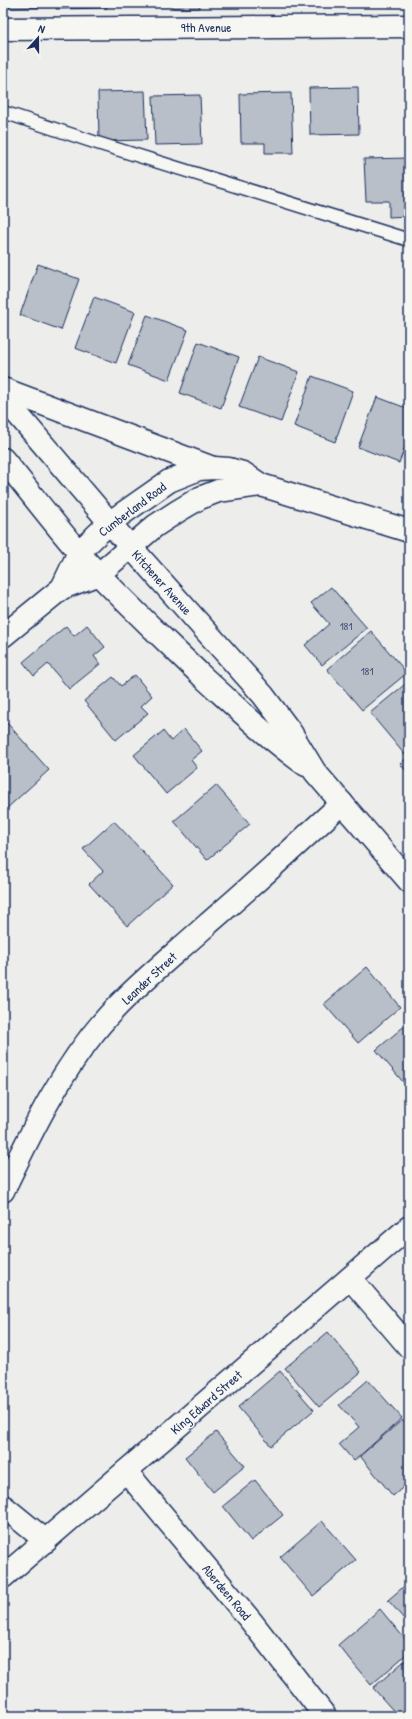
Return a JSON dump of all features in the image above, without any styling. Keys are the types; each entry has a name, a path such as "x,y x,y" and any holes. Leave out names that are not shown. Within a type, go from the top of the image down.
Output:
{"street":[{"name":"9th Avenue","path":"3,29 409,26"},
{"path":"3,389 214,468"},
{"name":"Kitchener Avenue","path":"3,397 130,547 263,694 290,731 315,772 409,881"},
{"name":"Kitchener Avenue","path":"3,459 79,552 157,633 276,744 315,772"},
{"name":"Cumberland Road","path":"62,588 79,552 109,522 169,481 199,469 229,469 243,473 261,485 409,531"},
{"name":"Cumberland Road","path":"62,588 99,574 130,547 178,511 200,498 230,489 261,485"},
{"path":"3,636 62,588"},
{"name":"Leander Street","path":"3,1191 25,1144 57,1088 87,1042 109,1015 154,971 270,871 342,803"},
{"name":"King Edward Street","path":"3,1577 409,1227"},
{"path":"350,1278 409,1346"},
{"name":"Aberdeen Road","path":"126,1471 251,1621 325,1716"},
{"path":"3,1506 46,1541"}],"lane":[{"path":"3,112 102,145 409,240"}],"building":[{"path":"3,3 51,3 51,7 3,8"},
{"path":"56,3 107,3 107,8 56,9"},
{"path":"113,3 137,3 137,6 113,6"},
{"path":"142,3 168,3 168,6 142,6"},
{"path":"171,3 199,3 200,8 172,8"},
{"path":"213,3 289,3 214,5"},
{"path":"358,87 359,134 310,135 309,88"},
{"path":"145,91 147,140 99,141 98,92"},
{"path":"291,93 293,153 265,153 265,143 241,143 240,94"},
{"path":"200,95 202,144 155,145 153,96"},
{"path":"409,158 409,216 389,217 389,201 366,201 364,159"},
{"path":"38,264 79,279 61,330 20,315"},
{"path":"94,297 135,312 116,363 75,348"},
{"path":"147,315 188,330 169,380 128,365"},
{"path":"198,342 239,357 221,408 180,393"},
{"path":"258,357 299,372 281,422 239,407"},
{"path":"312,376 353,391 335,442 294,426"},
{"path":"377,397 409,409 409,436 399,463 358,447"},
{"path":"331,587 367,628 322,665 305,645 329,624 311,603"},
{"path":"87,625 105,647 94,656 100,664 69,689 48,664 34,676 23,662 66,626 74,636"},
{"path":"371,631 407,673 362,710 327,669"},
{"path":"135,675 152,696 141,706 148,713 116,740 84,701 113,677 121,686"},
{"path":"409,681 409,752 405,755 370,713"},
{"path":"7,723 49,770 5,810 3,808 3,726"},
{"path":"184,729 202,751 191,760 197,768 166,794 134,755 163,731 171,741"},
{"path":"409,756 409,774 400,764"},
{"path":"216,785 250,824 207,860 174,821"},
{"path":"114,821 173,884 127,926 89,884 103,871 83,849"},
{"path":"367,967 400,1007 358,1043 324,1004"},
{"path":"409,1022 409,1089 376,1050"},
{"path":"328,1332 361,1372 319,1407 285,1368"},
{"path":"280,1371 314,1410 271,1446 238,1407"},
{"path":"368,1380 402,1418 354,1461 339,1444 359,1427 339,1405"},
{"path":"402,1420 409,1428 409,1482 393,1496 360,1456"},
{"path":"216,1432 245,1466 213,1492 185,1457"},
{"path":"255,1480 283,1515 251,1541 223,1506"},
{"path":"322,1521 356,1560 313,1596 280,1557"},
{"path":"409,1582 409,1625 388,1600"},
{"path":"380,1609 409,1644 409,1652 371,1685 338,1645"},
{"path":"409,1657 409,1716 398,1716 373,1688"}]}
